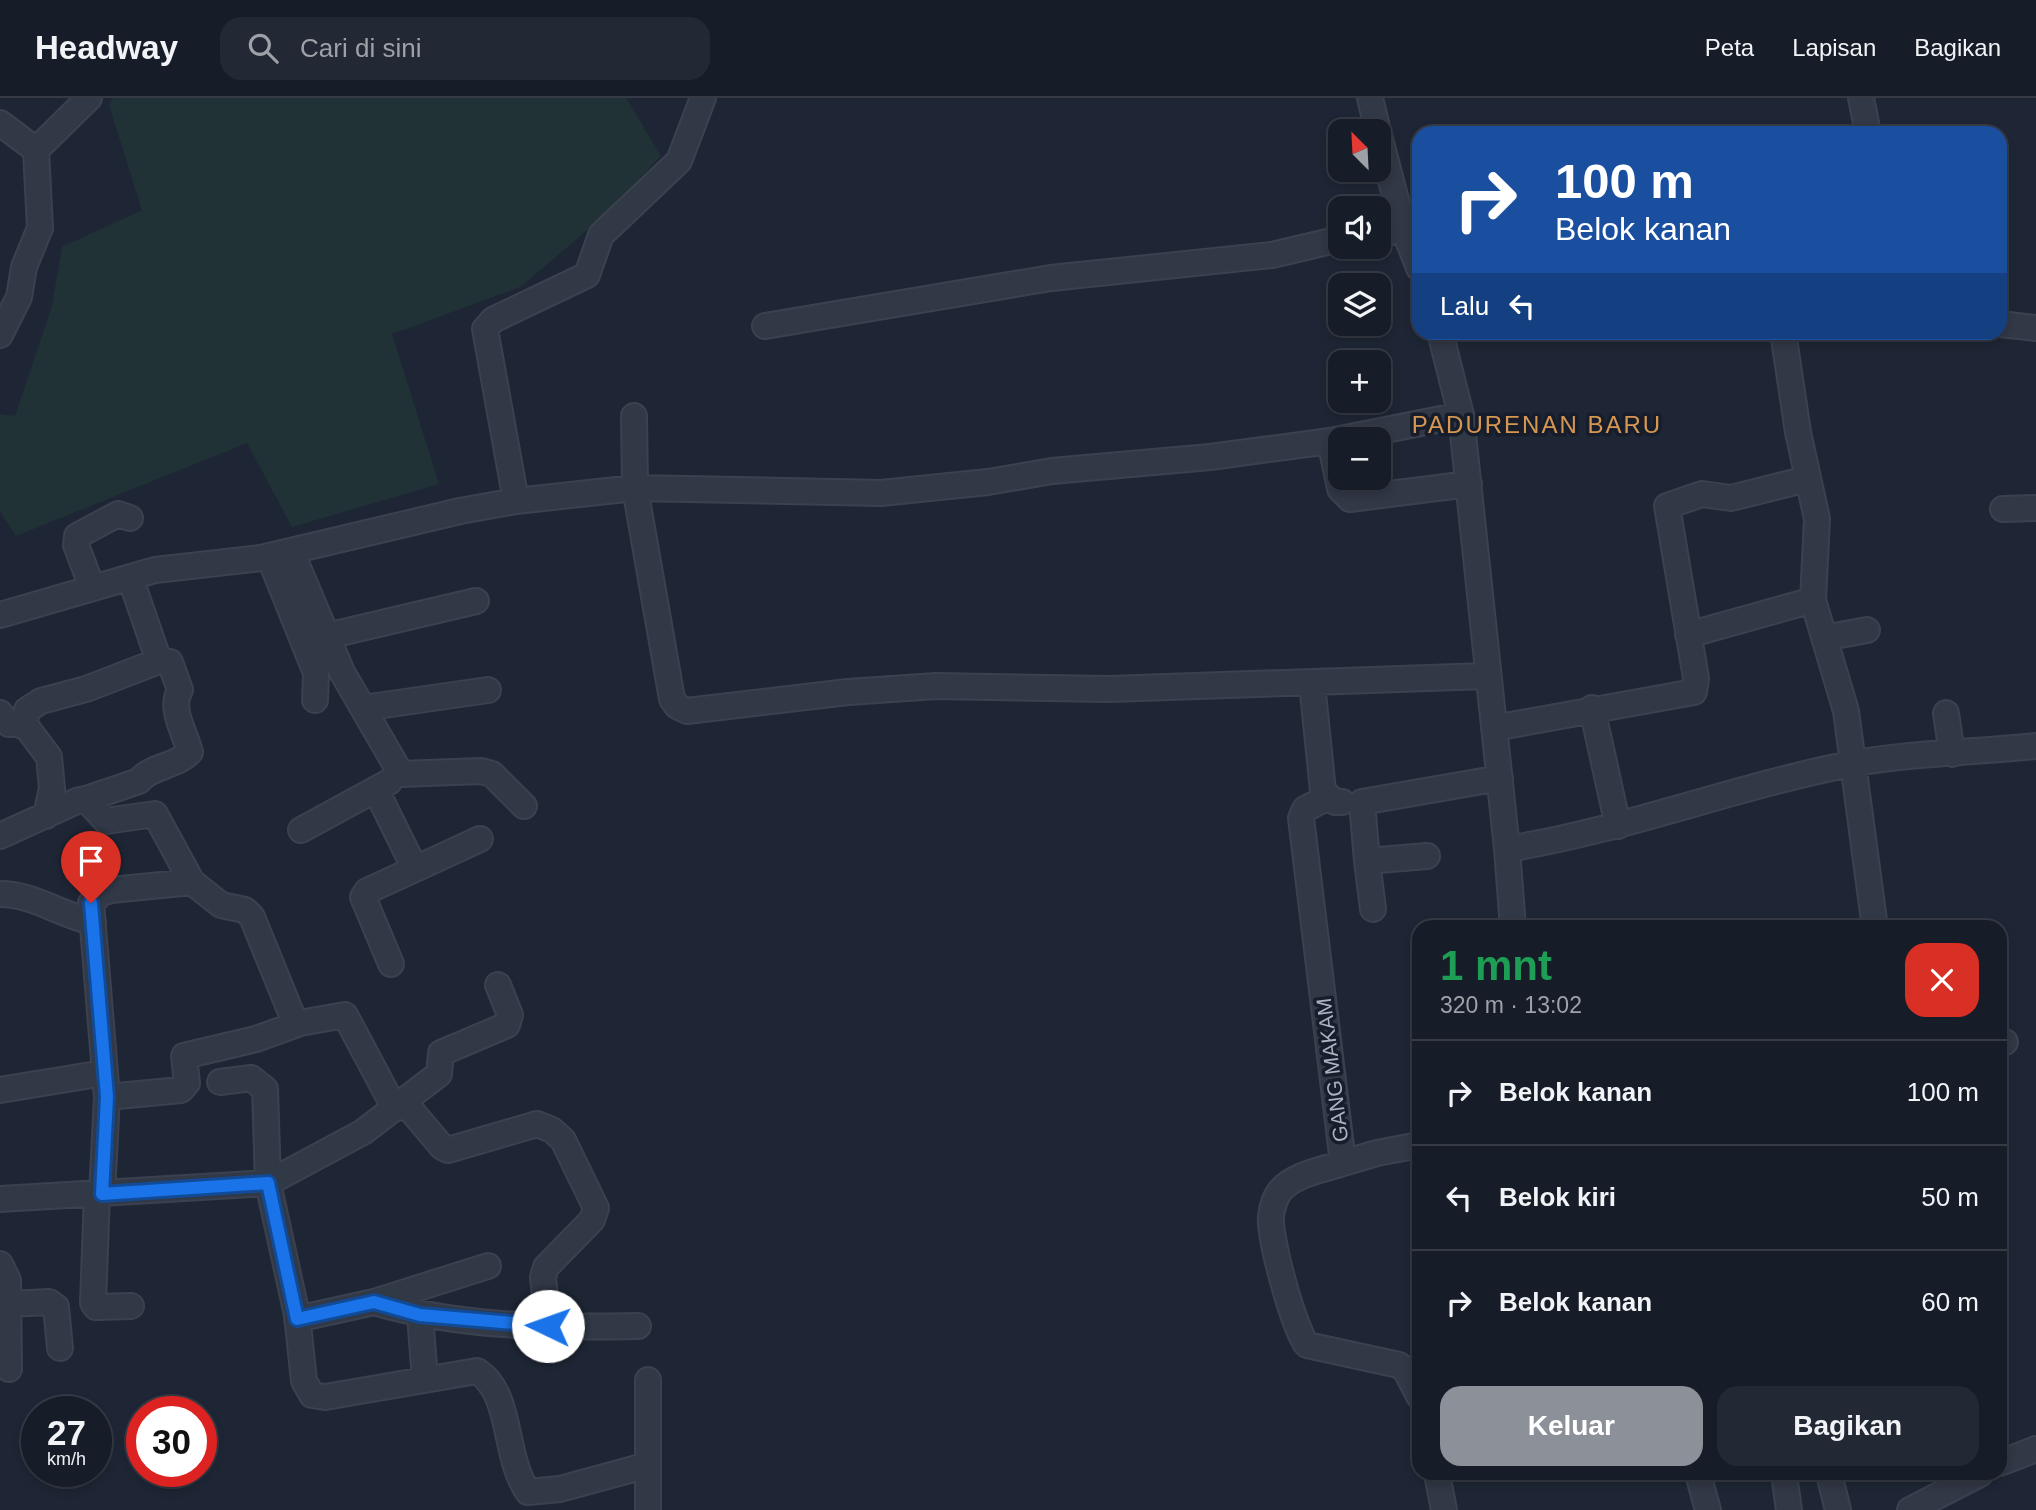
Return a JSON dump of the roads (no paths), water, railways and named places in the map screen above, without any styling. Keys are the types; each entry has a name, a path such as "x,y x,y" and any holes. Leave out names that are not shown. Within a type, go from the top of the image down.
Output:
{"street":[{"path":"0,335 19,297 24,267 40,228 36,150 89,98"},
{"path":"516,501 485,329 493,320 587,275 601,235 679,161 703,98"},
{"path":"1370,98 1375,119"},
{"path":"1861,98 1867,126"},
{"path":"0,122 36,150"},
{"path":"1391,172 1411,238 1391,235"},
{"path":"765,326 1051,278 1272,255 1328,242"},
{"path":"2007,325 2036,328"},
{"path":"1442,340 1461,415 1512,920"},
{"path":"1784,340 1807,479 1817,519 1813,600 1846,711 1874,920"},
{"path":"1391,429 1461,415"},
{"path":"634,416 635,488 672,699 677,706 687,711 848,692 936,686 1109,689 1486,676"},
{"path":"0,615 155,570 280,554 447,514 516,501 635,488 881,493 988,482 1052,471 1148,464 1328,441"},
{"path":"1494,728 1592,708 1694,692 1696,684 1667,509 1669,504 1702,494 1731,498 1807,479"},
{"path":"1341,490 1350,499 1469,484"},
{"path":"2003,509 2036,508"},
{"path":"92,587 76,545 77,536 118,514 130,518"},
{"path":"280,554 401,774"},
{"path":"280,554 316,673 315,700"},
{"path":"130,577 159,661"},
{"path":"1688,635 1813,600"},
{"path":"327,636 476,601"},
{"path":"1824,638 1867,630"},
{"path":"0,836 86,799 139,781 144,775 168,766 190,752 176,711 176,698 180,690 170,662 159,661 86,689 41,701 27,710 24,726"},
{"path":"1312,683 1317,755 1323,791 1335,802 1362,802 1500,778"},
{"path":"363,708 488,690"},
{"path":"1592,708 1618,826"},
{"path":"0,713 9,724 24,726 49,757 52,788 46,816"},
{"path":"1946,713 1952,754"},
{"path":"1507,849 1618,826 1707,798 1851,764 2036,746"},
{"path":"301,830 401,774 481,771 492,774 524,806"},
{"path":"376,790 415,869"},
{"name":"GANG MAKAM","path":"1328,797 1305,808 1301,818 1343,1163 1289,1182 1275,1199 1273,1238 1298,1331 1307,1345 1402,1367 1412,1384"},
{"path":"86,799 106,821 155,814 192,882 221,905 245,910 252,917 295,1020 300,1023"},
{"path":"1362,802 1373,909"},
{"path":"391,964 363,897 368,891 481,839"},
{"path":"1367,861 1427,856"},
{"path":"131,1306 96,1307 93,1303 105,1085 91,903 102,893 192,882"},
{"path":"0,894 24,895 70,916 93,922"},
{"path":"0,1199 268,1183 363,1132 400,1106 439,1074 439,1055 509,1023 510,1014 498,985"},
{"path":"0,1090 105,1085 181,1090 187,1083 184,1056 256,1039 300,1023 345,1015 400,1106 442,1147 448,1150 537,1124 552,1130 563,1140 596,1208 592,1220 546,1267 543,1277 548,1326"},
{"path":"220,1082 251,1078 265,1089 268,1183 297,1319 304,1381 312,1395 325,1397 477,1371 490,1379 497,1393 517,1476 528,1492 561,1489 648,1465"},
{"path":"1343,1163 1412,1146"},
{"path":"0,1264 8,1280 9,1368"},
{"path":"297,1319 374,1302 488,1266"},
{"path":"10,1304 50,1302 56,1307 60,1348"},
{"path":"374,1302 420,1315 548,1326 638,1326"},
{"path":"420,1315 425,1380"},
{"path":"648,1380 648,1510"},
{"path":"2007,1460 2036,1449"},
{"path":"1438,1480 1444,1510"},
{"path":"1700,1480 1708,1510"},
{"path":"1785,1480 1789,1510"},
{"path":"1830,1480 1838,1510"},
{"path":"1910,1510 1968,1480"}],"district":[{"name":"PADURENAN BARU","path":"1537,424"}]}
